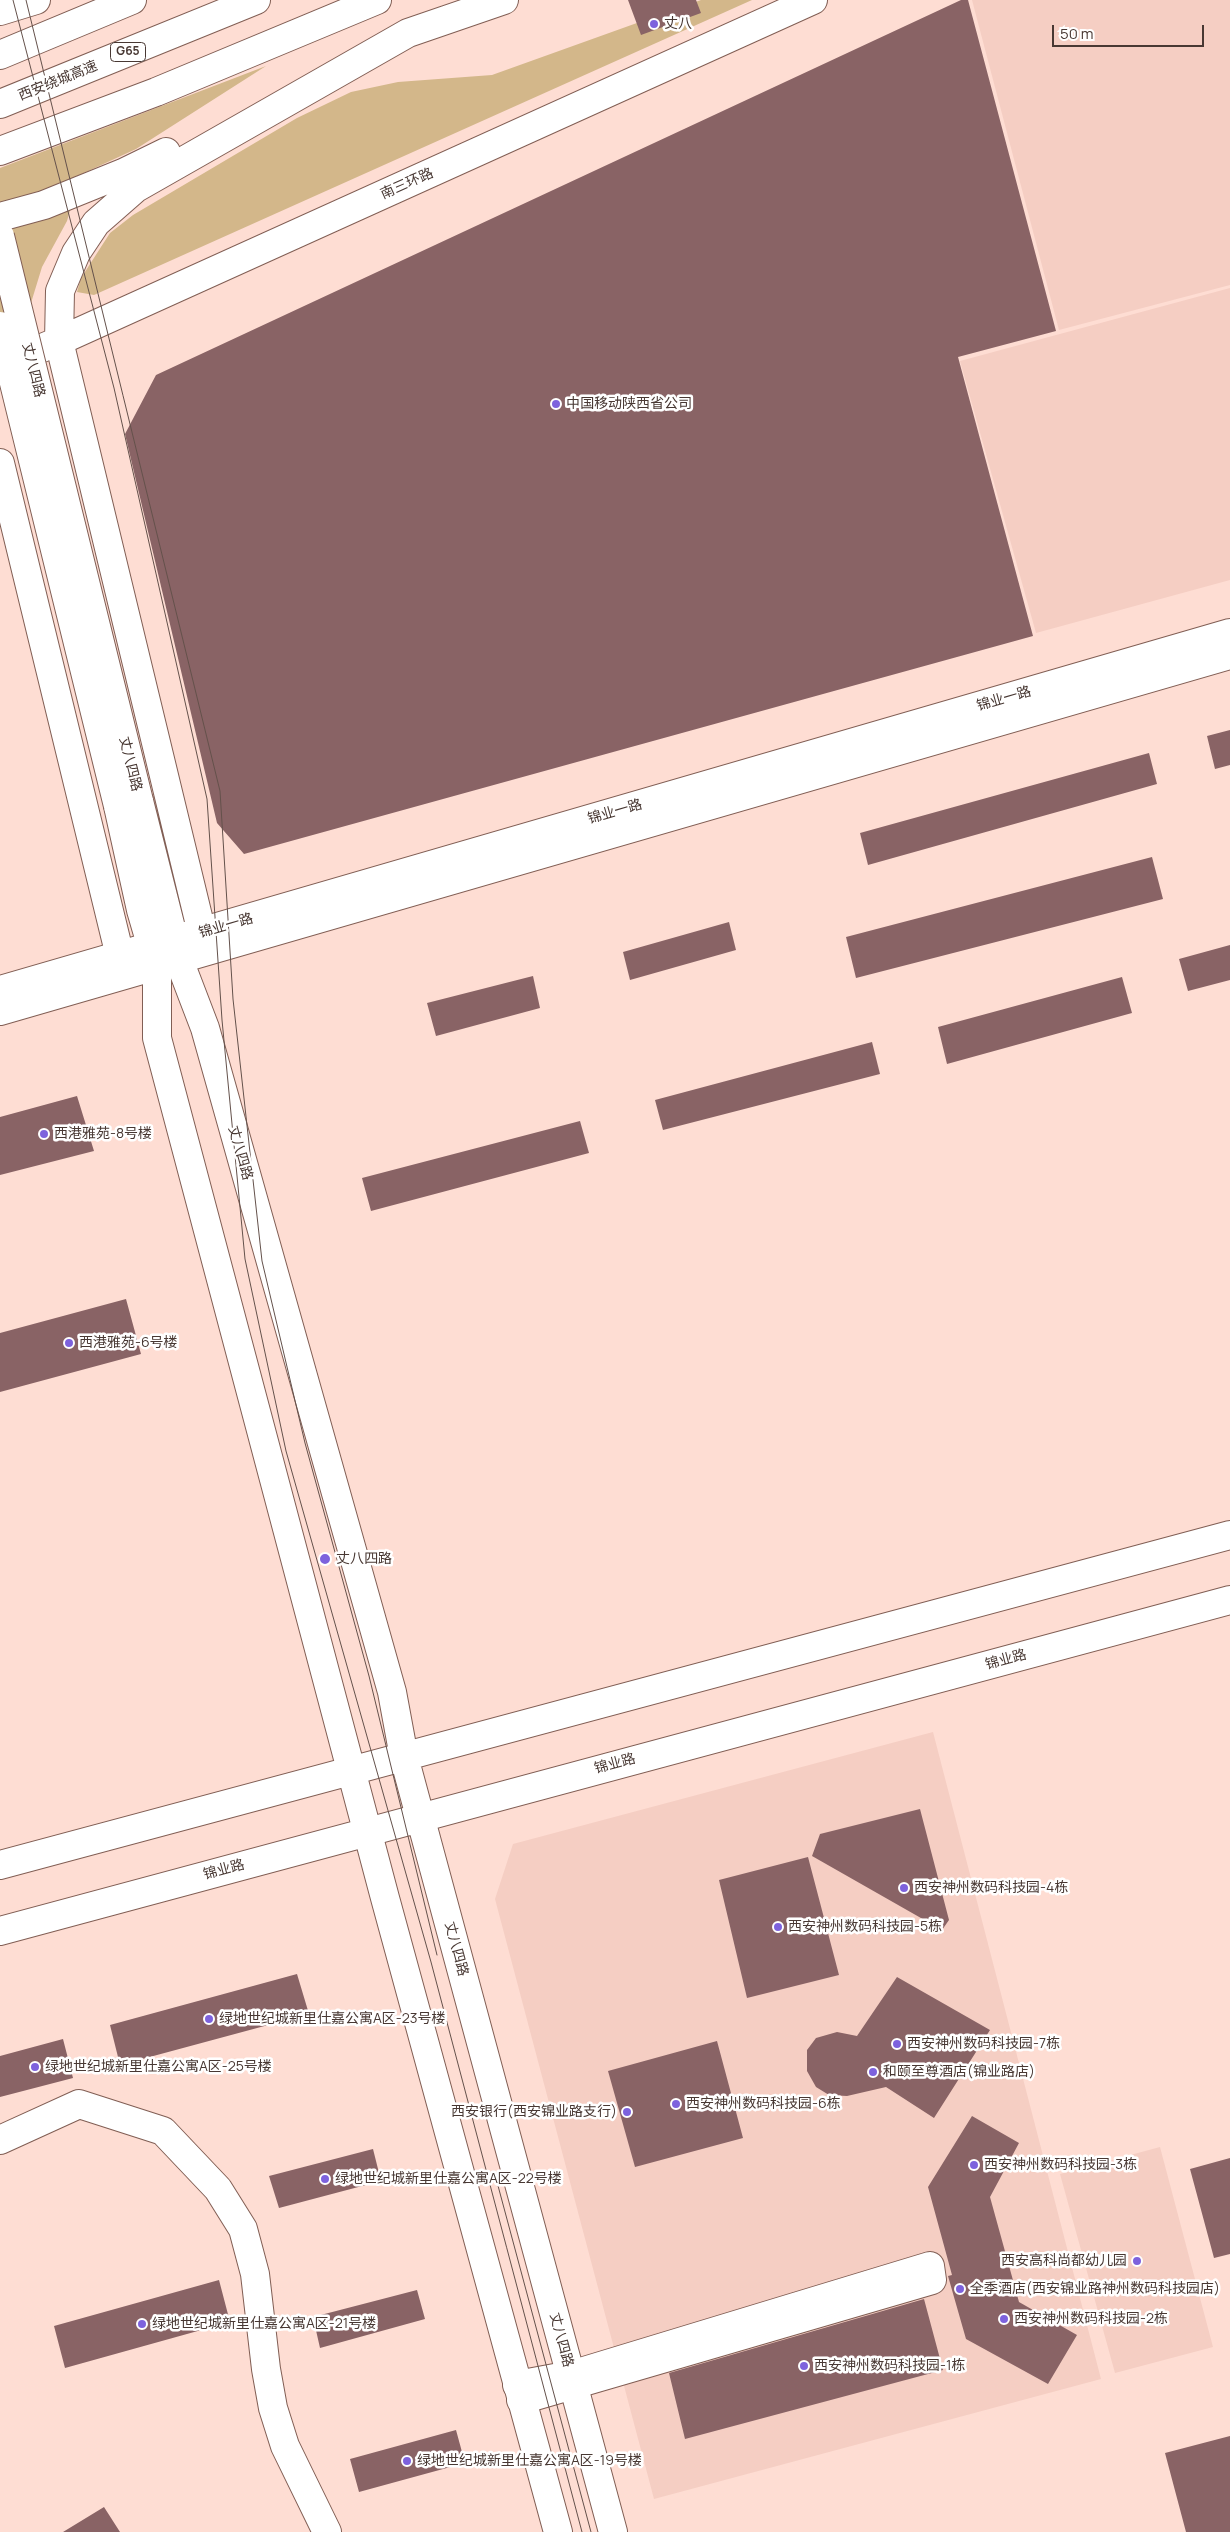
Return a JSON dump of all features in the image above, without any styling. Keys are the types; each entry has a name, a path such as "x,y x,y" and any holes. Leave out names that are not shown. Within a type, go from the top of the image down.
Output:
{"main road":[{"path":"0,12 36,0"},
{"path":"0,55 132,0"},
{"name":"西安绕城高速","path":"0,104 256,0"},
{"path":"0,151 156,92 377,0"},
{"path":"0,217 44,205 123,173 408,33 504,0"},
{"name":"南三环路","path":"0,365 59,341 813,0"},
{"path":"202,933 59,341 60,291 76,253 96,223 129,194 408,33"},
{"name":"丈八四路","path":"0,236 165,953 205,1028 392,1692 404,1757 613,2532"},
{"name":"丈八四路","path":"0,326 129,803"},
{"path":"0,463 120,956"},
{"name":"锦业一路","path":"0,990 120,956 165,953 202,933 1230,633"},
{"name":"锦业一路","path":"0,1011 165,953 1230,655"},
{"name":"丈八四路","path":"165,953 157,1038 558,2532"},
{"path":"0,1866 1230,1535"},
{"name":"锦业路","path":"0,1931 1230,1600"},
{"path":"0,2140 79,2104 162,2131 218,2189 243,2229 255,2274 266,2369 273,2408 284,2446 327,2532"},
{"path":"519,2392 572,2381 932,2280 930,2266 572,2381"}],"shaded area":[{"path":"701,0 752,0 94,295 77,292 81,278 110,233 133,215 297,118 351,92 398,82 492,75"},
{"path":"972,0 1230,0 1230,285 1059,330"},
{"path":"266,66 136,149 47,190 0,203 0,168"},
{"path":"71,207 67,221 42,267 27,316 0,318 0,228"},
{"path":"1230,288 1230,580 1036,633 960,361"},
{"path":"933,1732 1101,2379 654,2499 495,1899 513,1844"},
{"name":"西安高科尚都幼儿园","path":"1160,2147 1213,2347 1115,2373 1060,2174"}],"building":[{"name":"丈八","path":"628,0 696,0 701,13 641,35"},
{"name":"中国移动陕西省公司","path":"961,0 968,0 1056,331 958,357 1033,636 244,854 217,823 125,434 156,375"},
{"path":"1230,730 1230,765 1215,769 1207,736"},
{"path":"1149,753 1157,784 868,865 860,833"},
{"path":"1152,857 1163,899 856,978 846,937"},
{"path":"729,922 736,950 630,980 623,952"},
{"path":"1230,945 1230,980 1188,991 1179,959"},
{"path":"533,976 540,1008 436,1036 427,1003"},
{"path":"1122,977 1132,1013 947,1064 938,1027"},
{"path":"872,1042 880,1074 663,1130 655,1100"},
{"name":"西港雅苑-8号楼","path":"77,1096 94,1151 0,1175 0,1117"},
{"path":"580,1121 589,1153 371,1211 362,1178"},
{"name":"西港雅苑-6号楼","path":"126,1299 141,1354 0,1392 0,1333"},
{"name":"西安神州数码科技园-4栋","path":"920,1809 949,1920 942,1930 812,1856 820,1834"},
{"name":"西安神州数码科技园-5栋","path":"808,1857 839,1975 747,1998 719,1880"},
{"name":"绿地世纪城新里仕嘉公寓A区-23号楼","path":"297,1974 309,2014 120,2065 110,2025"},
{"name":"西安神州数码科技园-7栋","path":"897,1977 990,2030 934,2118 886,2087 847,2096 829,2095 816,2087 807,2071 807,2050 816,2038 837,2032 857,2036"},
{"name":"绿地世纪城新里仕嘉公寓A区-25号楼","path":"63,2039 73,2078 0,2097 0,2056"},
{"name":"西安神州数码科技园-6栋","path":"717,2041 743,2138 635,2167 608,2071"},
{"path":"972,2116 1019,2143 990,2197 1019,2302 1077,2335 1048,2384 966,2339 948,2276 952,2275 928,2187"},
{"name":"绿地世纪城新里仕嘉公寓A区-22号楼","path":"373,2149 381,2181 279,2208 269,2176"},
{"path":"1230,2158 1230,2254 1214,2258 1190,2169"},
{"name":"绿地世纪城新里仕嘉公寓A区-21号楼","path":"219,2280 230,2322 65,2368 54,2326"},
{"path":"417,2290 425,2319 320,2348 313,2317"},
{"name":"西安神州数码科技园-1栋","path":"924,2299 943,2370 685,2439 669,2373"},
{"name":"绿地世纪城新里仕嘉公寓A区-19号楼","path":"456,2430 465,2463 359,2492 350,2459"},
{"path":"1230,2436 1230,2532 1186,2532 1165,2453"},
{"path":"104,2507 120,2532 63,2532"}],"tram line":[{"path":"13,0 114,388 207,799 222,1020 245,1259 286,1451 431,1962 582,2532"},
{"path":"26,0 220,791 233,999 262,1261 305,1443 369,1676 437,1955"},
{"path":"497,2182 591,2532"}],"place":[{"name":"丈八","path":"654,24"},
{"name":"中国移动陕西省公司","path":"556,404"},
{"name":"西港雅苑-8号楼","path":"44,1134"},
{"name":"西港雅苑-6号楼","path":"69,1343"},
{"name":"丈八四路","path":"325,1559"},
{"name":"西安神州数码科技园-4栋","path":"904,1888"},
{"name":"西安神州数码科技园-5栋","path":"778,1927"},
{"name":"绿地世纪城新里仕嘉公寓A区-23号楼","path":"209,2019"},
{"name":"西安神州数码科技园-7栋","path":"897,2044"},
{"name":"绿地世纪城新里仕嘉公寓A区-25号楼","path":"35,2067"},
{"name":"和颐至尊酒店(锦业路店)","path":"873,2072"},
{"name":"西安神州数码科技园-6栋","path":"676,2104"},
{"name":"西安银行(西安锦业路支行)","path":"627,2112"},
{"name":"西安神州数码科技园-3栋","path":"974,2165"},
{"name":"绿地世纪城新里仕嘉公寓A区-22号楼","path":"325,2179"},
{"name":"西安高科尚都幼儿园","path":"1137,2261"},
{"name":"全季酒店(西安锦业路神州数码科技园店)","path":"960,2289"},
{"name":"西安神州数码科技园-2栋","path":"1004,2319"},
{"name":"绿地世纪城新里仕嘉公寓A区-21号楼","path":"142,2324"},
{"name":"西安神州数码科技园-1栋","path":"804,2366"},
{"name":"绿地世纪城新里仕嘉公寓A区-19号楼","path":"407,2461"}]}
